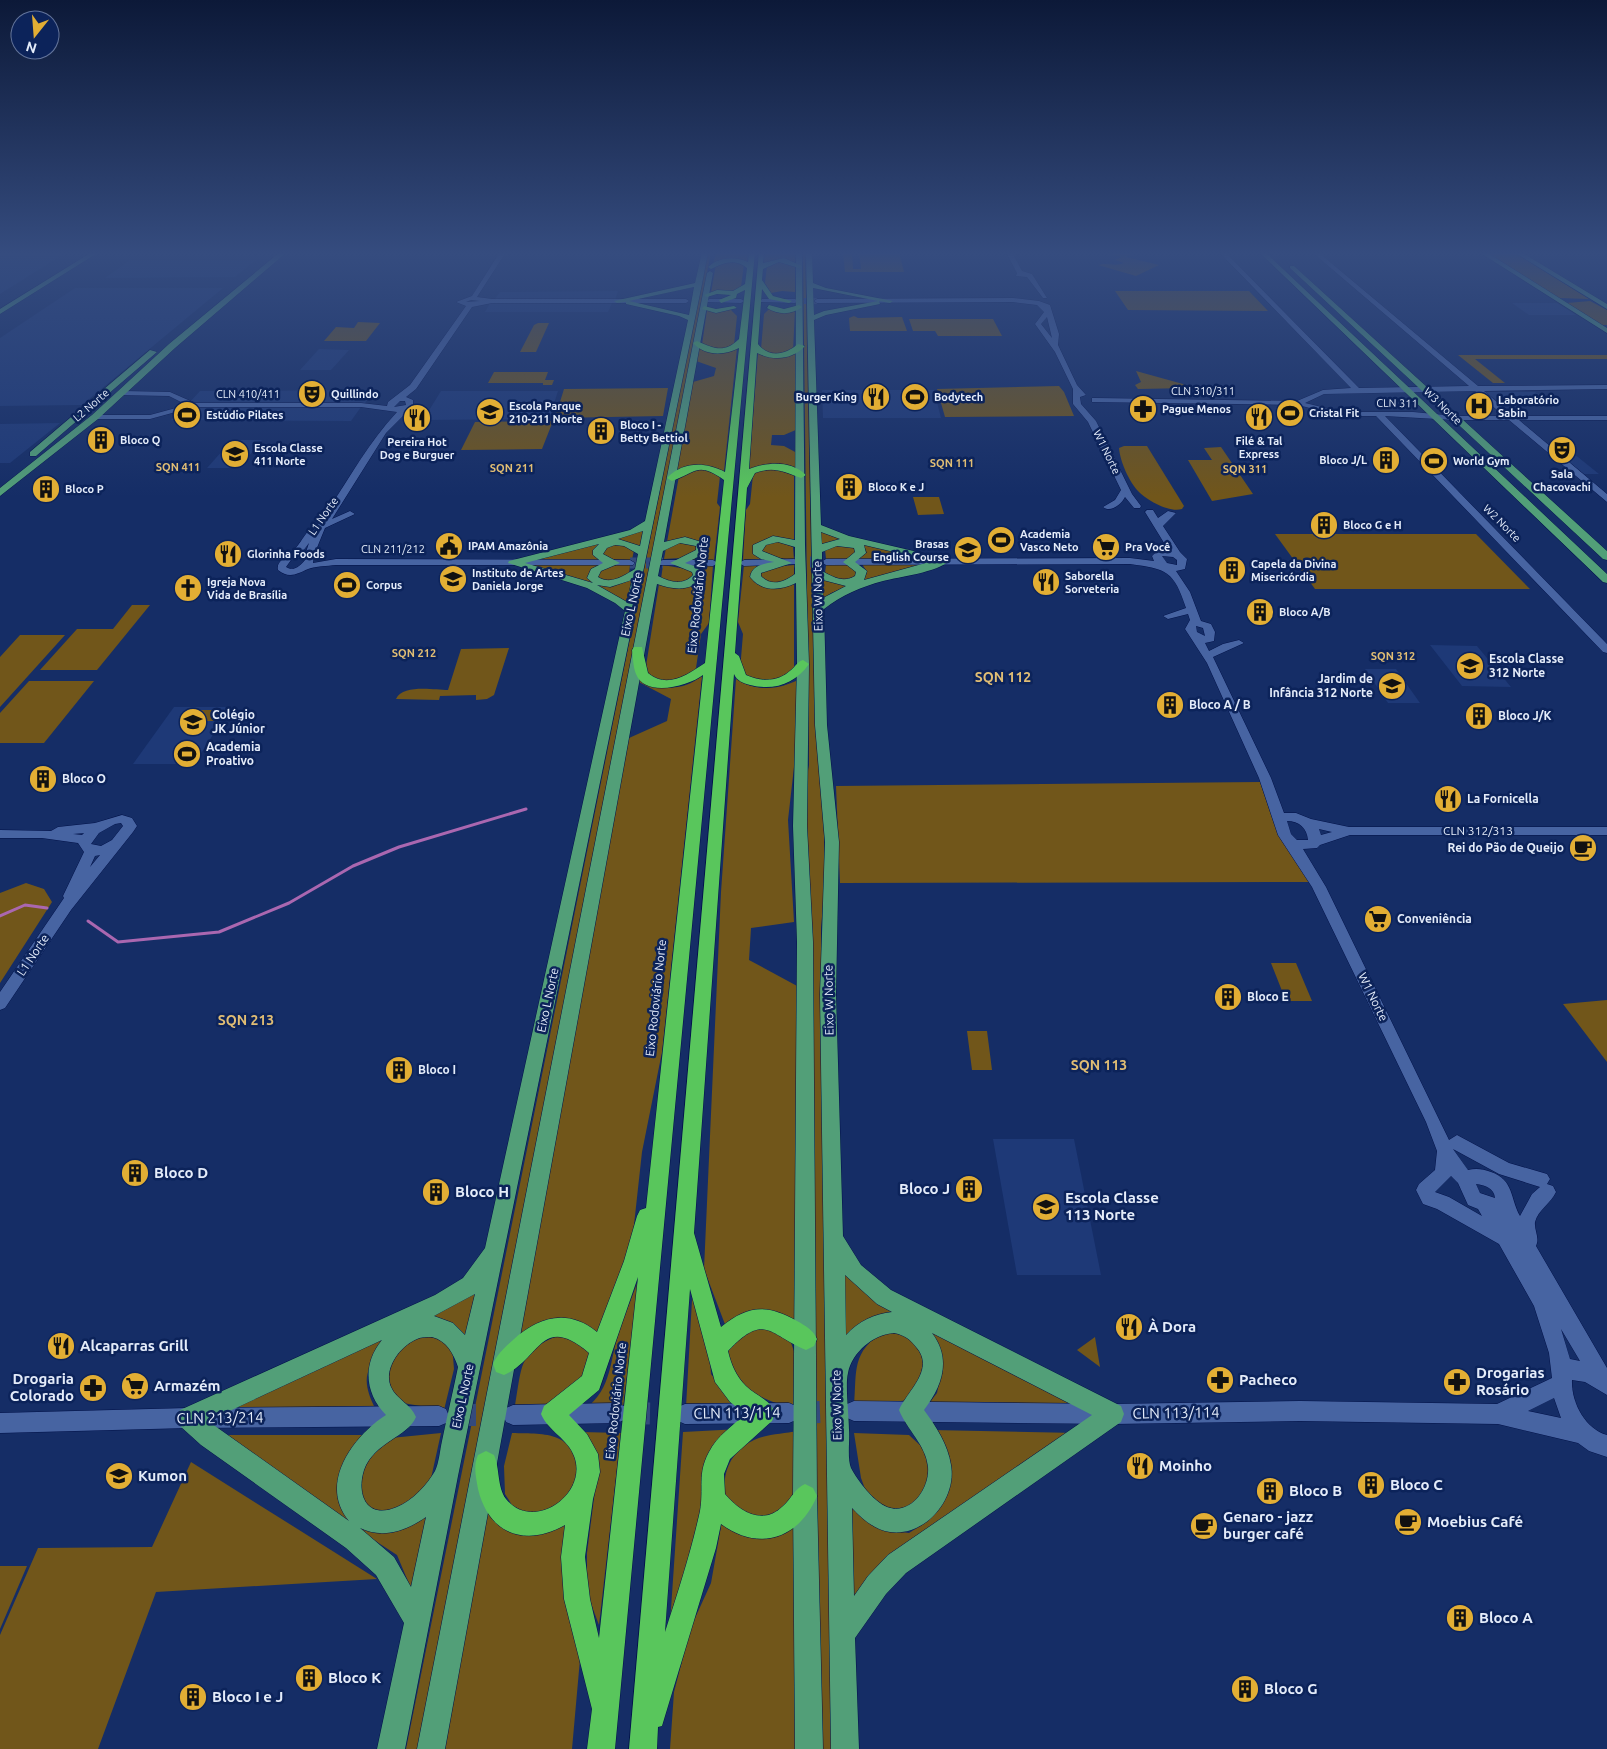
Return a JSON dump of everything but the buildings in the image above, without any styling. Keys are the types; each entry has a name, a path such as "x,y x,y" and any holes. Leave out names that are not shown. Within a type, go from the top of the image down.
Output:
{"highway":[{"name":"Eixo Rodoviário Norte","path":"644,1744 683,1226 743,493 747,334"},
{"name":"Eixo Rodoviário Norte","path":"601,1749 729,479 748,342 751,334"},
{"path":"697,343 706,350 724,350 748,342 760,352 774,356 790,355 801,346"},
{"path":"672,478 688,469 701,467 717,470 729,479"},
{"path":"743,493 748,476 758,468 784,467 801,475"},
{"path":"638,650 642,674 649,680 663,685 689,680 711,664"},
{"path":"731,650 737,671 748,681 771,684 787,680 796,675 803,664"},
{"path":"605,1712 577,1599 573,1557 581,1499 588,1472 586,1454 579,1442 552,1414 583,1391 590,1382 600,1349 634,1261 658,1176"},
{"path":"644,1744 704,1548 714,1499 712,1474 722,1451 764,1413 729,1386 718,1360 717,1346 697,1281 683,1226"},
{"path":"717,1346 739,1324 753,1318 778,1322 806,1339"},
{"path":"504,1364 535,1334 558,1325 565,1325 578,1330 600,1349"},
{"path":"486,1463 491,1491 497,1507 510,1519 526,1525 542,1524 557,1518 581,1499"},
{"path":"714,1499 727,1516 753,1529 770,1527 789,1517 805,1496"}],"main road":[{"name":"L2 Norte","path":"0,481 175,334"},
{"name":"L2 Norte","path":"0,493 74,435 123,393 187,334"},
{"name":"Eixo L Norte","path":"431,1749 638,650 650,522 691,334"},
{"name":"Eixo L Norte","path":"391,1749 418,1623 446,1476 631,610 672,478 697,334"},
{"name":"Eixo W Norte","path":"800,334 800,545 815,570 818,608 822,752 832,842 828,994 845,1749"},
{"name":"Eixo W Norte","path":"809,1749 805,1496 805,942 800,826 803,664 817,550 811,334"},
{"name":"W3 Norte","path":"1347,334 1607,580"},
{"name":"W3 Norte","path":"1363,334 1607,557"},
{"path":"1373,358 1384,364 1398,366"},
{"path":"1384,367 1398,366"},
{"path":"122,378 139,378"},
{"path":"1446,426 1463,437 1477,438"},
{"path":"57,434 74,435"},
{"path":"1462,442 1478,443 1494,453"},
{"path":"513,563 634,532 650,522"},
{"path":"815,526 846,538 944,561"},
{"path":"790,562 762,556 757,552 757,547 766,541 778,539 800,545"},
{"path":"616,562 597,568 592,573 592,578 601,583 614,584 624,581 677,540 689,540 701,545 701,552 675,563"},
{"path":"616,562 600,557 598,550 608,544 623,542 633,545 645,563 666,584 676,586 691,583 699,576 697,570 675,563"},
{"path":"790,562 761,568 756,572 755,577 763,584 780,586 788,584 815,570 837,583 856,581 860,578 862,571 848,562 861,553 859,546 837,542 817,550"},
{"path":"818,608 831,596 848,589 944,561"},
{"path":"513,563 600,590 615,597 631,610"},
{"path":"833,1234 843,1256 854,1272 884,1297 1113,1414 897,1564 876,1584 842,1635"},
{"path":"418,1623 385,1566 355,1540 209,1437 188,1418 442,1302 463,1290 476,1278 496,1246"},
{"path":"837,1371 848,1350 869,1328 896,1322 914,1328 930,1350 932,1369 930,1380 910,1410 930,1439 941,1468 940,1486 934,1499 921,1513 893,1521 878,1516 864,1505 838,1468"},
{"path":"446,1476 416,1510 405,1517 378,1522 366,1520 352,1508 348,1493 355,1462 366,1445 384,1428 405,1417 391,1405 380,1389 378,1373 386,1352 402,1336 418,1329 434,1327 445,1330 457,1340 470,1368"}],"street":[{"name":"L1 Norte","path":"353,477 339,503 321,527 304,568 293,572 282,570 282,563 295,555 392,421 407,404 413,387 449,334"},
{"path":"1044,334 1046,337 1055,341"},
{"path":"1054,334 1055,341 1079,395 1094,404"},
{"path":"1302,334 1357,390"},
{"path":"1412,334 1607,500"},
{"name":"L1 Norte","path":"393,404 413,387"},
{"path":"1298,402 1323,392 1357,390 1475,387 1607,387"},
{"path":"123,393 166,394 194,405"},
{"name":"W1 Norte","path":"1079,395 1077,404 1081,406 1090,418 1124,488 1159,526 1176,554 1182,559 1182,567"},
{"path":"1315,395 1331,412"},
{"path":"168,411 179,399"},
{"name":"CLN 310/311","path":"1094,404 1107,402 1298,402"},
{"name":"CLN 311","path":"1298,402 1331,412 1455,418 1607,418"},
{"path":"393,404 407,404"},
{"path":"393,404 407,404"},
{"path":"392,421 393,404"},
{"name":"CLN 410/411","path":"194,405 393,404"},
{"path":"1081,406 1094,404"},
{"name":"W1 Norte","path":"1090,418 1094,404"},
{"path":"95,417 150,417 194,405"},
{"name":"W2 Norte","path":"1378,414 1607,650"},
{"path":"1107,508 1118,502 1124,488"},
{"path":"321,527 350,514 339,503"},
{"name":"W1 Norte","path":"1143,509 1156,533 1161,560 1180,580 1192,610 1200,623"},
{"path":"1159,526 1162,518 1171,513"},
{"path":"1161,560 1176,554"},
{"name":"CLN 211/212","path":"295,555 310,556 336,562"},
{"path":"815,570 848,562 944,561 1161,560 1182,567 1200,623 1210,632 1210,638 1203,639 1270,792 1280,820"},
{"name":"CLN 211/212","path":"304,568 336,562 645,563"},
{"path":"744,563 790,562"},
{"path":"664,563 713,563"},
{"path":"1168,616 1192,610"},
{"path":"1212,658 1227,646 1239,643"},
{"path":"1270,792 1314,832 1310,873"},
{"name":"CLN 312/313","path":"1280,820 1283,817 1350,831 1607,831"},
{"name":"L1 Norte","path":"0,1004 66,906 117,843 127,834 130,826 127,821 117,819 99,827"},
{"name":"W1 Norte","path":"1280,820 1286,835 1319,886 1434,1122 1450,1143 1456,1171 1475,1179"},
{"path":"0,834 42,834 99,827"},
{"path":"88,845 99,827"},
{"name":"CLN 312/313","path":"1314,844 1350,831"},
{"path":"42,834 104,850 117,843"},
{"path":"1293,844 1314,844"},
{"name":"L1 Norte","path":"66,906 88,845"},
{"path":"1503,1238 1427,1194 1444,1173 1450,1143 1544,1185 1526,1222 1534,1259"},
{"path":"1598,1444 1567,1408 1561,1379 1559,1353 1544,1302 1503,1238 1495,1204 1502,1190 1494,1181 1475,1179 1470,1194 1495,1204 1534,1259 1607,1386"},
{"path":"1561,1379 1569,1369 1580,1370 1595,1376 1607,1386"},
{"name":"CLN 113/114","path":"1498,1414 1561,1379"},
{"name":"CLN 113/114","path":"854,1411 910,1410 1113,1414 1300,1412 1498,1414 1598,1444"},
{"path":"513,1414 616,1413"},
{"name":"CLN 113/114","path":"685,1414 789,1413"},
{"name":"CLN 213/214","path":"0,1423 188,1418 439,1416"}],"shaded area":[{"path":"7,334 168,334 82,405 0,406 0,338"},
{"path":"330,334 372,334 366,341 324,341"},
{"path":"530,334 544,334 536,352 520,352"},
{"path":"692,334 695,334 422,1749 406,1749"},
{"path":"704,334 735,334 734,345 722,350 702,345"},
{"path":"762,334 794,334 793,351 770,355 761,349"},
{"path":"804,334 808,334 812,564 823,791 825,880 821,928 822,1087 837,1749 821,1749 807,881 806,782 809,765"},
{"path":"937,334 1001,334 1002,336 938,336"},
{"path":"698,348 704,350 737,348 724,471 703,466 676,471 693,382 714,376 716,368 696,361"},
{"path":"319,349 349,350 331,370 300,370"},
{"path":"758,353 781,357 797,353 798,429 784,435 772,435 771,445 784,446 797,453 797,469 766,465 749,470"},
{"path":"1458,355 1607,355 1607,359 1475,359 1505,383 1493,383"},
{"path":"1136,371 1183,384 1189,388 1138,389 1135,385 1141,382"},
{"path":"494,372 548,372 545,380 554,380 552,385 543,385 543,383 488,383"},
{"path":"1059,386 1064,392 1074,416 945,417 937,389"},
{"path":"668,388 663,416 555,418 564,389"},
{"path":"375,390 365,403 189,403 200,391"},
{"path":"822,390 934,390 941,418 823,418"},
{"name":"Escola Parque 210-211 Norte","path":"441,391 558,391 549,419 423,420"},
{"path":"1485,392 1535,392 1551,403 1501,403"},
{"path":"361,407 351,421 171,420 183,408"},
{"path":"553,421 542,449 461,450 475,422"},
{"path":"60,423 10,463 0,463 0,424"},
{"name":"Escola Classe 411 Norte","path":"232,440 262,440 239,468 207,468"},
{"path":"1124,446 1147,446 1184,506 1182,509 1165,508 1148,499 1135,488 1121,459 1119,448"},
{"path":"1221,447 1253,494 1212,501 1188,460 1212,460 1204,448"},
{"path":"1553,449 1568,449 1599,474 1584,474"},
{"path":"773,467 794,475 794,541 784,539 764,540 755,546 769,560 743,560 746,510 750,504 753,475"},
{"path":"704,469 720,476 717,503 720,507 714,560 688,560 697,558 706,549 704,544 690,539 667,542 679,476 681,473"},
{"path":"913,497 939,497 944,514 918,515"},
{"path":"644,529 640,546 621,541 594,554 599,561 526,560"},
{"path":"820,531 932,560 857,560 864,554 864,548 832,541 821,546"},
{"path":"1275,534 1476,534 1530,589 1315,589"},
{"path":"778,541 793,547 794,560 771,557 762,553 762,545"},
{"path":"673,543 693,543 700,549 681,558 664,559 666,548"},
{"path":"623,544 634,550 632,560 605,559 601,551 609,545"},
{"path":"831,545 857,548 855,556 846,559 826,559 825,549"},
{"path":"931,563 841,589 831,593 822,601 821,578 840,584 847,584 859,581 864,577 867,572 862,564"},
{"path":"844,564 855,567 858,577 838,581 825,573 826,565"},
{"path":"527,565 598,565 591,570 589,576 611,584 622,583 633,578 628,603 604,589"},
{"path":"614,565 630,565 629,574 621,581 599,581 596,573"},
{"path":"663,565 692,570 694,579 671,584 661,579"},
{"path":"688,565 713,565 709,623 701,634 696,668 693,674 687,678 663,681 649,675 646,666 659,584 698,581"},
{"path":"744,565 770,565 751,575 753,581 757,584 776,586 794,583 794,673 772,681 766,682 754,679 740,670 743,634 738,622"},
{"path":"794,565 794,576 790,581 768,583 758,573 774,567"},
{"path":"132,605 150,605 97,670 40,670 77,629 113,629"},
{"path":"20,635 65,635 0,707 0,657"},
{"name":"Escola Classe 312 Norte","path":"1430,645 1477,646 1511,687 1462,686"},
{"path":"509,648 494,695 487,699 476,700 476,695 440,696 439,700 396,699 405,691 448,690 461,649"},
{"name":"Jardim de Infância 312 Norte","path":"1365,669 1396,669 1420,703 1388,703"},
{"path":"702,676 662,1052 642,1152 632,1243 598,1338 582,1326 516,1347 629,738 667,721 671,699 637,681 640,678 656,685 671,688 686,685"},
{"path":"736,679 751,686 768,688 792,683 800,679 799,723 788,820 794,922 751,928 749,960 799,987 796,1322 771,1313 749,1311 726,1327 704,1269 721,892"},
{"path":"29,681 94,681 44,743 0,743 0,713"},
{"name":"Colégio JK Júnior","path":"174,707 231,707 194,764 133,764"},
{"path":"190,710 225,710 217,721 183,721"},
{"path":"1260,782 1274,823 1311,882 840,883 836,786"},
{"path":"26,883 44,889 52,902 0,983 0,893"},
{"path":"1271,963 1296,963 1312,1001 1286,1001"},
{"path":"1607,1000 1607,1062 1563,1004"},
{"path":"967,1031 987,1031 992,1070 972,1070"},
{"name":"Escola Classe 113 Norte","path":"993,1139 1074,1139 1101,1275 1017,1275"},
{"path":"841,1266 1073,1403 927,1406 937,1393 940,1378 902,1319 843,1350"},
{"path":"488,1268 469,1350 428,1322 389,1350 371,1366 368,1371 367,1382 375,1408 209,1412 381,1336"},
{"path":"639,1278 623,1408 585,1409 601,1392 605,1383 616,1340"},
{"path":"693,1282 709,1346 711,1374 723,1390 747,1408 686,1407"},
{"path":"758,1325 789,1337 795,1354 794,1408 758,1395 744,1386 729,1371 728,1348"},
{"path":"885,1330 901,1331 928,1357 910,1400 854,1406 856,1372 861,1354 874,1338"},
{"path":"431,1334 452,1345 454,1369 444,1410 397,1402 385,1388 390,1355 417,1337"},
{"path":"557,1336 575,1339 583,1345 593,1360 588,1377 552,1407 515,1405 521,1371 528,1355 544,1342"},
{"path":"1095,1337 1100,1367 1077,1350"},
{"path":"740,1429 705,1497 670,1624 683,1432"},
{"path":"931,1430 1077,1433 853,1608 849,1494 892,1531 909,1533 928,1521 942,1503 950,1486 948,1461"},
{"path":"797,1431 795,1492 784,1513 761,1522 727,1506 724,1486 725,1477 737,1452 745,1445 759,1438"},
{"path":"581,1432 621,1433 599,1625 590,1601 587,1575 587,1553 597,1475"},
{"path":"441,1433 430,1483 422,1498 379,1515 364,1503 355,1487 361,1466 391,1438"},
{"path":"512,1433 547,1435 557,1438 565,1442 577,1460 580,1474 556,1512 529,1515 512,1505 505,1494 504,1466"},
{"path":"854,1433 909,1435 923,1448 935,1481 914,1509 893,1512 868,1497 861,1478"},
{"path":"213,1435 368,1435 346,1463 366,1529 391,1533 414,1523 437,1498 414,1606 410,1586 397,1555"},
{"path":"191,1462 377,1579 156,1592 98,1749 0,1749 0,1635 38,1548 152,1547"},
{"path":"488,1501 501,1520 576,1510 581,1648 572,1749 445,1749"},
{"path":"799,1519 799,1749 670,1749 674,1692 691,1627 711,1583 722,1521 740,1535 756,1538 786,1533"},
{"path":"0,1566 27,1566 0,1629"}],"waterway":[{"path":"88,921 118,942 219,932 289,903 353,866 399,847 526,809"},
{"path":"0,916 25,905 47,908"}],"tunnel":[{"path":"794,562 826,562"},
{"path":"630,563 663,563"},
{"path":"798,1413 844,1411"},
{"path":"628,1413 677,1414"},
{"path":"454,1415 500,1415"}],"place":[{"name":"Quillindo","path":"312,394"},
{"name":"Burger King","path":"876,397"},
{"name":"Bodytech","path":"915,397"},
{"name":"Laboratório Sabin","path":"1479,406"},
{"name":"Pague Menos","path":"1143,409"},
{"name":"Escola Parque 210-211 Norte","path":"490,412"},
{"name":"Cristal Fit","path":"1290,413"},
{"name":"Estúdio Pilates","path":"187,415"},
{"name":"Filé & Tal Express","path":"1259,417"},
{"name":"Pereira Hot Dog e Burguer","path":"417,418"},
{"name":"Bloco I - Betty Bettiol","path":"601,431"},
{"name":"Bloco Q","path":"101,440"},
{"name":"Sala Chacovachi","path":"1562,450"},
{"name":"Escola Classe 411 Norte","path":"235,454"},
{"name":"Bloco J/L","path":"1386,460"},
{"name":"World Gym","path":"1434,461"},
{"name":"Bloco K e J","path":"849,487"},
{"name":"Bloco P","path":"46,489"},
{"name":"Bloco G e H","path":"1324,525"},
{"name":"Academia Vasco Neto","path":"1001,540"},
{"name":"IPAM Amazônia","path":"449,546"},
{"name":"Pra Você","path":"1106,547"},
{"name":"Brasas English Course","path":"968,550"},
{"name":"Glorinha Foods","path":"228,554"},
{"name":"Capela da Divina Misericórdia","path":"1232,570"},
{"name":"Instituto de Artes Daniela Jorge","path":"453,579"},
{"name":"Saborella Sorveteria","path":"1046,582"},
{"name":"Corpus","path":"347,585"},
{"name":"Igreja Nova Vida de Brasília","path":"188,588"},
{"name":"Bloco A/B","path":"1260,612"},
{"name":"Escola Classe 312 Norte","path":"1470,666"},
{"name":"Jardim de Infância 312 Norte","path":"1392,686"},
{"name":"Bloco A / B","path":"1170,705"},
{"name":"Bloco J/K","path":"1479,716"},
{"name":"Colégio JK Júnior","path":"193,722"},
{"name":"Academia Proativo","path":"187,754"},
{"name":"Bloco O","path":"43,779"},
{"name":"La Fornicella","path":"1448,799"},
{"name":"Rei do Pão de Queijo","path":"1583,848"},
{"name":"Conveniência","path":"1378,919"},
{"name":"Bloco E","path":"1228,997"},
{"name":"Bloco I","path":"399,1070"},
{"name":"Bloco D","path":"135,1173"},
{"name":"Bloco J","path":"969,1189"},
{"name":"Bloco H","path":"436,1192"},
{"name":"Escola Classe 113 Norte","path":"1046,1207"},
{"name":"À Dora","path":"1129,1327"},
{"name":"Alcaparras Grill","path":"61,1346"},
{"name":"Pacheco","path":"1220,1380"},
{"name":"Drogarias Rosário","path":"1457,1382"},
{"name":"Armazém","path":"135,1386"},
{"name":"Drogaria Colorado","path":"93,1388"},
{"name":"Moinho","path":"1140,1466"},
{"name":"Kumon","path":"119,1476"},
{"name":"Bloco C","path":"1371,1485"},
{"name":"Bloco B","path":"1270,1491"},
{"name":"Moebius Café","path":"1408,1522"},
{"name":"Genaro - jazz burger café","path":"1204,1526"},
{"name":"Bloco A","path":"1460,1618"},
{"name":"Bloco K","path":"309,1678"},
{"name":"Bloco G","path":"1245,1689"},
{"name":"Bloco I e J","path":"193,1697"}],"district":[{"name":"SQN 111","path":"952,463"},
{"name":"SQN 411","path":"178,467"},
{"name":"SQN 211","path":"512,468"},
{"name":"SQN 311","path":"1245,469"},
{"name":"SQN 212","path":"414,653"},
{"name":"SQN 312","path":"1393,656"},
{"name":"SQN 112","path":"1003,677"},
{"name":"SQN 213","path":"246,1020"},
{"name":"SQN 113","path":"1099,1065"}]}
